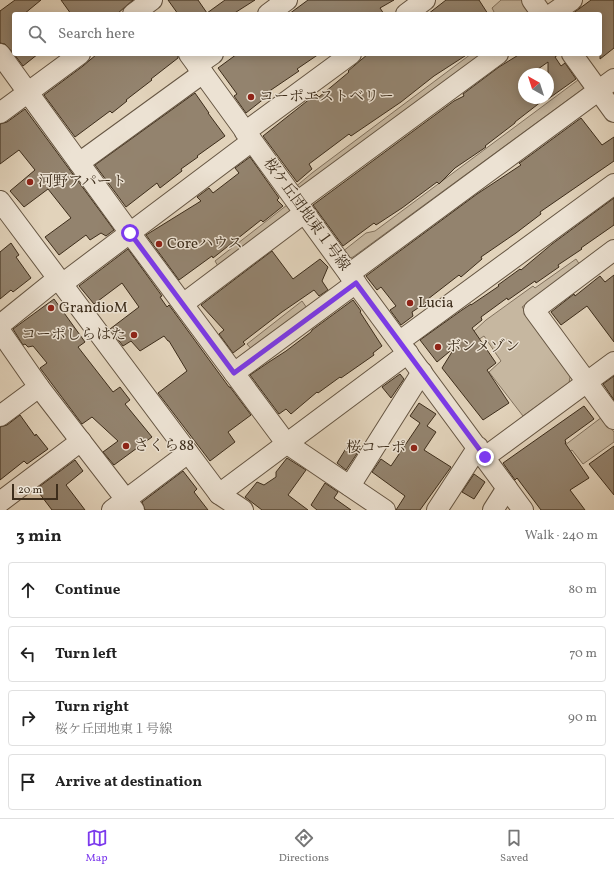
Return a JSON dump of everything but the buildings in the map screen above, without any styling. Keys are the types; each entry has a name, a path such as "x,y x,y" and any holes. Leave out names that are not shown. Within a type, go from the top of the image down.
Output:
{"street":[{"path":"271,12 287,0"},
{"path":"409,12 425,0"},
{"path":"532,0 541,12"},
{"path":"555,12 572,0"},
{"path":"137,12 153,4"},
{"path":"0,54 130,233 286,443 385,510"},
{"path":"0,113 77,56"},
{"path":"0,325 60,281 130,233 349,56"},
{"path":"183,304 300,208 495,56"},
{"path":"574,56 606,85 614,112"},
{"path":"80,163 200,62"},
{"name":"桜ケ丘団地東１号線","path":"200,62 249,137 300,208 523,510"},
{"path":"234,373 352,278 606,85"},
{"path":"219,494 286,443 404,347 614,184"},
{"path":"0,201 219,494 237,509"},
{"path":"614,250 534,310 614,419"},
{"path":"0,331 39,387 81,441 124,506 188,453"},
{"path":"437,510 481,452 588,382 614,362"},
{"path":"350,486 422,372"},
{"path":"0,416 39,387"},
{"path":"0,502 81,441"},
{"path":"492,510 508,488"}],"shaded area":[{"path":"501,0 523,0 532,12 494,12 492,8"},
{"path":"468,56 485,56 299,193 294,188"},
{"path":"578,80 584,88 353,257 346,259 342,252 366,233 375,231 546,104 554,104 554,98"},
{"path":"287,205 291,209 290,218 221,271 215,261"},
{"path":"576,259 580,265 522,307 571,371 569,383 523,416 489,372 501,361 484,336 464,349 474,331 486,320 533,286 535,288"},
{"path":"302,301 309,311 254,352 247,344"},
{"path":"602,417 614,432 614,442 583,464 572,450 547,468 540,464"}],"place":[{"name":"コーポエストベリー","path":"251,97"},
{"name":"河野アパート","path":"30,182"},
{"name":"Coreハウス","path":"159,244"},
{"name":"Lucia","path":"410,303"},
{"name":"GrandioM","path":"51,308"},
{"name":"コーポしらはた","path":"134,335"},
{"name":"ボンメゾン","path":"438,347"},
{"name":"さくら88","path":"126,446"},
{"name":"桜コーポ","path":"414,448"}],"route":[{"path":"130,233 234,373 356,283 485,457"}]}
